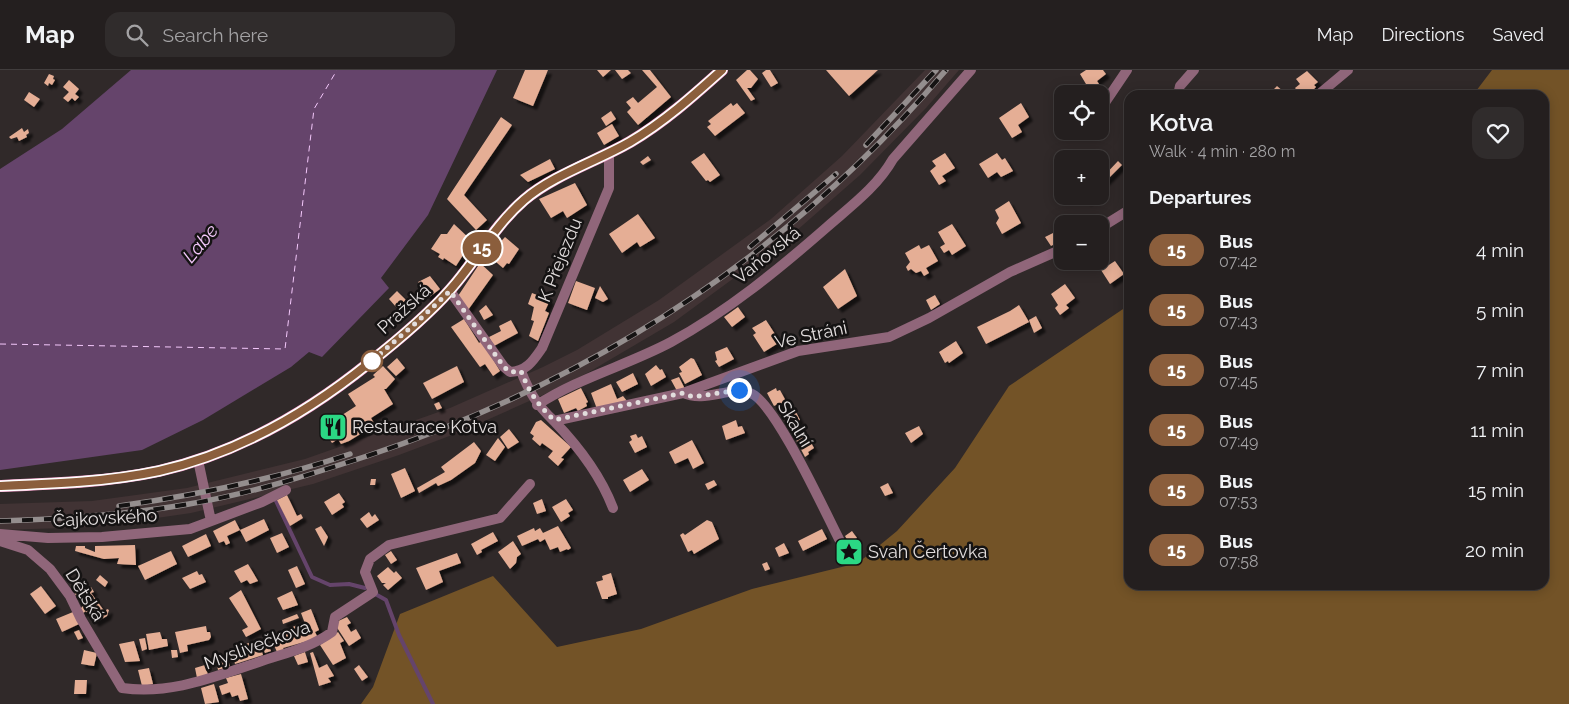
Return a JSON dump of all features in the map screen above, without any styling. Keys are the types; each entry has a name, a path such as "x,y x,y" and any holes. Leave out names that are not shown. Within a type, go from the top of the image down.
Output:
{"main road":[{"name":"Pražská","path":"0,486 97,480 159,471 198,460 272,429 323,399 380,354 450,291 495,231 524,200 535,192 610,153 654,127 722,70"}],"street":[{"name":"Vaňovská","path":"538,405 552,396 628,364 671,342 713,317 752,289 867,192 885,172 893,159 971,70"},
{"path":"1109,97 1128,70"},
{"path":"1179,90 1180,86 1194,70"},
{"path":"1324,90 1348,70"},
{"name":"K Přejezdu","path":"521,371 528,367 542,348 609,188 610,153"},
{"path":"1109,222 1124,213"},
{"name":"Ve Stráni","path":"554,420 683,393 798,351 889,337 929,318 1010,272 1054,253"},
{"path":"450,291 504,367 510,372 521,371 529,392 538,405 554,420 586,458 604,484 613,508"},
{"name":"Skalní","path":"683,393 693,397 739,390 758,396 774,416 839,539"},
{"path":"198,460 211,521"},
{"name":"Myslivečkova","path":"122,688 139,691 167,689 194,684 316,644 332,632 335,617 373,592 364,572 370,560 389,545 500,518 530,484"},
{"name":"Čajkovského","path":"0,534 48,538 102,537 190,529 262,502 286,490"},
{"name":"Dětská","path":"0,541 28,550 50,568 70,596 81,619 122,688"}],"shaded area":[{"path":"925,70 959,70 926,108 860,175 787,239 674,322 589,372 554,390 460,432 313,484 191,513 95,527 0,530 0,504 92,501 187,488 305,459 450,408 543,367 577,350 659,300 771,219 842,156"},
{"path":"1492,70 1569,70 1569,704 361,704 373,687 400,614 493,576 557,647 641,629 752,589 858,563 897,531 955,468 1009,386 1124,308 1124,590 1549,590 1549,90 1477,90"}],"water":[{"name":"Labe","path":"131,70 497,70 428,215 381,278 389,288 322,357 309,352 291,367 203,420 142,450 0,470 0,169 62,129"}],"building":[{"path":"525,70 548,70 533,106 513,98"},
{"path":"597,70 611,70 603,77"},
{"path":"615,70 628,70 631,73 622,79"},
{"path":"642,70 650,70 671,97 638,125 627,112 631,108 626,102 633,97 638,103 657,87"},
{"path":"747,70 750,70 758,79 751,88 747,88 755,99 751,101 736,80"},
{"path":"770,70 778,83 771,87 762,73"},
{"path":"826,70 878,70 849,96"},
{"path":"1086,70 1103,70 1106,74 1097,81 1100,85 1087,85 1080,74"},
{"path":"1307,71 1318,82 1314,85 1316,87 1313,90 1297,90 1295,88 1300,84 1296,79"},
{"path":"49,74 54,76 53,79 55,80 52,85 49,83 48,86 44,83"},
{"path":"69,80 79,89 75,94 79,97 75,101 72,98 68,102 63,98 69,92 63,87"},
{"path":"1277,86 1282,90 1273,90"},
{"path":"29,92 40,99 34,107 24,100"},
{"path":"731,103 733,106 737,103 745,113 715,136 707,127 711,124 708,121"},
{"path":"1021,103 1029,117 1018,125 1022,132 1012,138 999,118"},
{"path":"611,111 616,119 606,126 601,118"},
{"path":"501,117 512,125 464,195 487,220 476,230 447,199"},
{"path":"612,124 619,136 604,145 597,133"},
{"path":"22,128 24,132 28,129 27,137 19,141 17,137 11,139 9,137"},
{"path":"704,153 720,175 710,182 706,181 691,162"},
{"path":"945,153 955,168 942,176 946,181 939,185 930,171 936,166 932,161"},
{"path":"997,153 1002,160 1005,158 1013,171 1001,177 997,172 988,178 979,164"},
{"path":"648,156 651,160 643,165 640,162"},
{"path":"550,159 555,169 528,182 520,175"},
{"path":"1118,161 1122,165 1109,178 1109,171"},
{"path":"575,183 587,205 567,218 563,211 551,218 539,199"},
{"path":"1009,201 1021,223 1002,234 996,223 999,218 995,210"},
{"path":"638,214 655,238 640,247 637,242 622,253 609,234"},
{"path":"454,224 472,241 456,266 444,258 443,260 438,257 440,254 431,249 441,234 447,234"},
{"path":"952,224 966,246 952,255 949,250 944,253 940,247 945,244 938,232"},
{"path":"1054,232 1054,244 1051,246 1045,237"},
{"path":"505,237 519,249 509,264 507,263 503,268 488,255"},
{"path":"919,245 921,249 929,245 938,261 926,268 929,273 924,276 921,271 916,273 911,269 908,271 906,267 910,262 905,253"},
{"path":"1115,261 1124,274 1110,284 1101,270 1109,270 1109,265"},
{"path":"480,263 493,275 468,310 458,296"},
{"path":"845,269 857,296 838,309 823,287"},
{"path":"430,276 440,289 428,298 418,286 420,284 418,282"},
{"path":"576,281 595,288 587,310 568,303"},
{"path":"1065,284 1075,298 1066,305 1069,308 1060,315 1055,308 1058,305 1051,294"},
{"path":"600,286 608,299 603,302 595,298"},
{"path":"397,291 406,300 397,308 389,299"},
{"path":"532,293 550,300 545,311 549,313 538,341 529,336 534,321 531,320 534,307 528,304"},
{"path":"935,295 940,304 931,310 926,300"},
{"path":"486,305 493,315 484,320 479,311"},
{"path":"1019,305 1029,322 986,344 977,327"},
{"path":"738,307 745,317 732,327 724,317"},
{"path":"1036,316 1042,328 1034,333 1029,320"},
{"path":"464,319 479,343 482,341 500,371 493,376 485,364 480,367 451,327"},
{"path":"511,320 518,333 494,346 489,337 501,331 499,326"},
{"path":"766,320 780,342 764,352 753,335 756,333 752,328"},
{"path":"956,341 963,353 949,363 948,361 945,363 939,352"},
{"path":"727,347 734,359 719,367 715,361 717,360 715,352"},
{"path":"397,358 405,368 396,376 387,367"},
{"path":"691,358 694,359 702,375 685,384 679,373 682,372 679,367"},
{"path":"656,365 660,370 662,369 666,377 651,386 645,374"},
{"path":"383,366 395,379 384,389 393,404 371,418 375,425 349,441 341,444 338,439 332,443 322,428 356,406 348,394 375,377 373,375"},
{"path":"457,366 464,382 432,399 423,383"},
{"path":"633,373 638,384 622,392 616,382"},
{"path":"679,377 685,389 677,391 671,380"},
{"path":"611,384 617,399 623,396 627,401 597,409 591,393"},
{"path":"581,388 588,402 586,403 587,406 578,411 576,408 564,413 558,399"},
{"path":"776,388 777,391 780,390 788,405 783,408 780,403 774,406 767,393"},
{"path":"439,402 442,408 437,410 434,404"},
{"path":"795,410 800,420 796,423 790,412"},
{"path":"541,420 571,447 561,458 564,459 558,466 548,457 553,451 542,443 540,446 532,439 534,436 530,433 536,422"},
{"path":"736,420 738,427 742,426 745,433 726,440 722,426"},
{"path":"919,426 923,434 911,443 905,433"},
{"path":"509,429 519,442 508,449 500,437"},
{"path":"636,434 638,438 642,436 647,447 635,453 629,442 632,440 630,436"},
{"path":"806,434 814,448 805,457 796,440"},
{"path":"498,438 505,447 495,461 486,455"},
{"path":"692,440 704,463 693,469 688,458 675,464 669,452"},
{"path":"474,442 481,451 475,463 451,480 438,486 436,483 419,493 417,488 445,472 441,467"},
{"path":"405,468 415,491 401,498 391,474"},
{"path":"642,469 649,480 630,492 623,480"},
{"path":"371,479 376,479 375,485 370,485"},
{"path":"714,480 717,485 708,490 705,484"},
{"path":"888,483 893,493 885,496 880,487"},
{"path":"339,493 345,502 342,504 344,507 332,515 324,502"},
{"path":"287,495 297,516 301,514 303,518 290,526 277,500"},
{"path":"542,499 546,511 537,514 533,503"},
{"path":"566,499 573,510 568,513 570,516 561,522 552,507"},
{"path":"369,512 372,517 375,514 379,520 367,528 360,519"},
{"path":"264,519 269,530 246,542 240,530"},
{"path":"235,520 240,530 227,536 230,543 226,545 224,541 219,543 213,531"},
{"path":"707,520 712,522 719,539 694,554 692,550 688,552 680,535 683,533 685,535"},
{"path":"321,526 328,537 324,546 315,529"},
{"path":"558,526 571,548 568,550 560,552 558,547 550,550 545,539 540,542 538,539 522,546 517,536 534,528 535,531 540,528 543,533"},
{"path":"822,529 827,539 803,551 798,541"},
{"path":"852,531 857,538 849,543 845,536"},
{"path":"493,532 498,541 481,550 482,552 477,555 471,544"},
{"path":"282,533 289,547 277,553 270,538"},
{"path":"206,534 211,546 188,557 182,546"},
{"path":"513,541 521,554 510,569 498,552"},
{"path":"784,543 789,553 779,557 775,548"},
{"path":"135,545 136,565 117,564 119,558 104,559 75,551 76,546 85,546 85,548 95,552 95,546"},
{"path":"171,551 177,564 145,580 138,566"},
{"path":"391,551 397,560 391,564 385,555"},
{"path":"457,553 461,563 439,571 443,582 426,590 416,568"},
{"path":"767,562 770,569 765,571 762,564"},
{"path":"248,564 258,581 250,584 247,580 241,583 234,571"},
{"path":"297,566 305,584 296,588 288,570"},
{"path":"388,567 394,573 396,571 402,578 388,590 383,585 386,583 382,583 377,576"},
{"path":"197,571 199,575 202,574 206,582 190,589 182,578"},
{"path":"611,573 617,594 608,597 608,599 602,599 596,582 603,580 602,576"},
{"path":"100,575 108,582 105,587 96,580"},
{"path":"84,583 88,589 91,587 94,592 91,593 105,612 107,609 109,610 107,616 95,623 86,611 83,613 80,609 83,606 73,591"},
{"path":"41,586 56,606 45,614 30,594"},
{"path":"241,590 261,629 246,637 242,630 248,627 229,598"},
{"path":"292,591 298,605 283,610 277,598"},
{"path":"311,609 319,630 315,632 318,638 283,648 284,650 277,652 273,643 281,640 278,633 300,624 302,627 305,626 309,634 301,613"},
{"path":"73,612 79,624 62,632 56,619"},
{"path":"297,614 299,618 283,624 282,620"},
{"path":"347,617 351,623 347,625 351,632 356,629 361,638 349,646 334,623"},
{"path":"206,626 207,632 210,632 211,637 209,640 187,645 188,651 180,653 175,632"},
{"path":"79,630 83,638 78,640 74,632"},
{"path":"160,632 162,639 167,639 168,646 149,650 146,634"},
{"path":"338,632 344,641 340,643 346,658 333,665 320,645"},
{"path":"145,638 147,649 142,651 139,639"},
{"path":"260,639 262,644 267,642 271,651 265,653 262,646 260,646 263,655 235,664 232,654 229,655 228,650"},
{"path":"134,641 140,661 125,662 119,644"},
{"path":"84,650 97,653 94,666 81,664"},
{"path":"171,650 177,650 178,657 172,658"},
{"path":"305,652 308,662 298,665 294,656"},
{"path":"313,652 319,668 327,664 334,676 328,678 331,682 319,686 310,653"},
{"path":"227,657 230,666 218,670 216,661"},
{"path":"205,665 208,675 197,678 195,668"},
{"path":"359,665 368,677 362,681 354,669"},
{"path":"149,668 153,684 142,686 138,670"},
{"path":"241,674 248,699 240,701 238,695 232,697 230,692 222,695 219,686 228,683 226,678"},
{"path":"75,680 87,680 86,694 74,694"},
{"path":"214,684 219,702 205,704 201,688"}],"waterway":[{"path":"276,501 312,577 330,585 349,584 365,588"},
{"path":"377,595 386,600 399,635 433,704"}],"ferry route":[{"path":"0,344 285,349 314,109 337,70"}],"railway":[{"path":"866,145 936,70"},
{"path":"0,521 118,514 211,500 256,489 367,456 451,425 532,390 609,349 684,303 754,253 822,197 886,136 946,70"},
{"path":"750,247 836,174"},
{"path":"119,506 178,497 236,485 350,454"}],"bus line":[{"name":"15","path":"0,486 97,480 159,471 198,460 243,442 296,416 352,377 417,322 450,291 495,231 524,200 535,192 654,127 678,109 722,70"}],"place":[{"name":"Restaurace Kotva","path":"333,427"},
{"name":"Svah Čertovka","path":"849,552"}],"route":[{"path":"372,361 366,366 450,291 504,367 510,372 521,371 529,392 538,405 554,420 683,393 693,397 717,395 739,390"}]}
